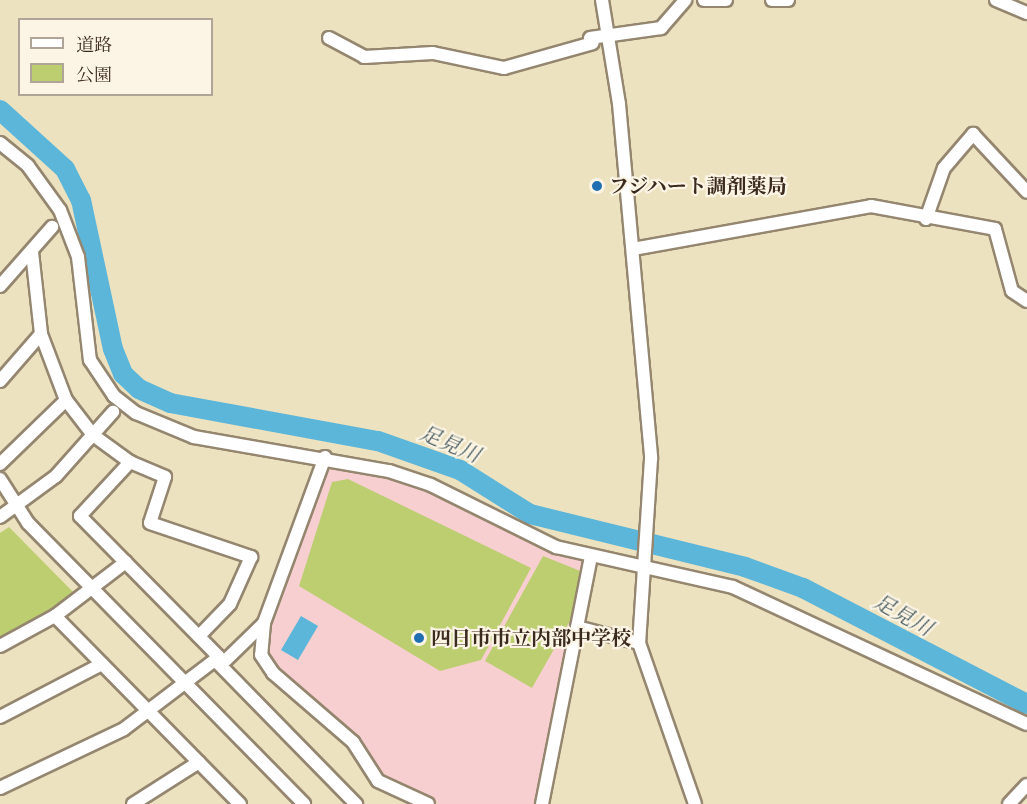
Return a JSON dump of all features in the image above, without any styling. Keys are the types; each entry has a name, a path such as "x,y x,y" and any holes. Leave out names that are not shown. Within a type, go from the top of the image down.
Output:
{"street":[{"path":"602,0 633,249 651,459 649,529 639,643 695,804"},
{"path":"329,38 364,57 433,53 504,68 592,40 607,32 662,28 685,0"},
{"path":"704,0 726,0"},
{"path":"772,0 788,0"},
{"path":"996,0 1027,13"},
{"path":"926,219 944,168 973,134 1027,192"},
{"path":"0,143 28,166 60,210 78,257 90,360 114,396 136,413 195,437 325,457 431,485 505,525 591,556 646,568 687,573 733,587 1027,724"},
{"path":"633,249 861,205 926,219 995,229 1012,291 1027,302"},
{"path":"0,286 52,227"},
{"path":"32,252 41,334 66,400 93,435 130,462 165,477 150,524 251,557 230,604 199,636"},
{"path":"0,381 41,334"},
{"path":"0,464 66,400"},
{"path":"0,518 15,508 93,435 113,412"},
{"path":"325,457 264,623 261,656 273,673 353,742 378,781 412,801 428,804"},
{"path":"130,462 80,516 199,636 356,804"},
{"path":"0,479 15,508 304,804"},
{"path":"542,804 591,556"},
{"path":"0,646 55,616 95,589 126,562"},
{"path":"55,616 240,804"},
{"path":"0,788 97,745 150,712 220,660 264,623"},
{"path":"577,627 639,643"},
{"path":"0,717 102,664"},
{"path":"134,804 199,762"},
{"path":"1009,804 1027,785"},
{"path":"687,804 690,789"}],"shaded area":[{"name":"四日市市立内部中学校","path":"326,463 404,479 584,561 537,804 439,804 404,783 384,778 268,658 267,630"}],"green space":[{"path":"348,479 531,568 481,660 440,671 299,586 332,482"},
{"path":"9,527 77,596 0,640 0,533"},
{"path":"543,556 583,572 575,612 532,688 485,661"}],"water":[{"path":"301,616 318,626 298,660 281,650"}],"waterway":[{"name":"足見川","path":"0,110 65,169 81,200 113,349 123,374 139,389 170,403 378,441 460,470 530,514 745,567 803,588 1027,704"}],"place":[{"name":"フジハート調剤薬局","path":"597,186"},
{"name":"四日市市立内部中学校","path":"419,638"}]}
